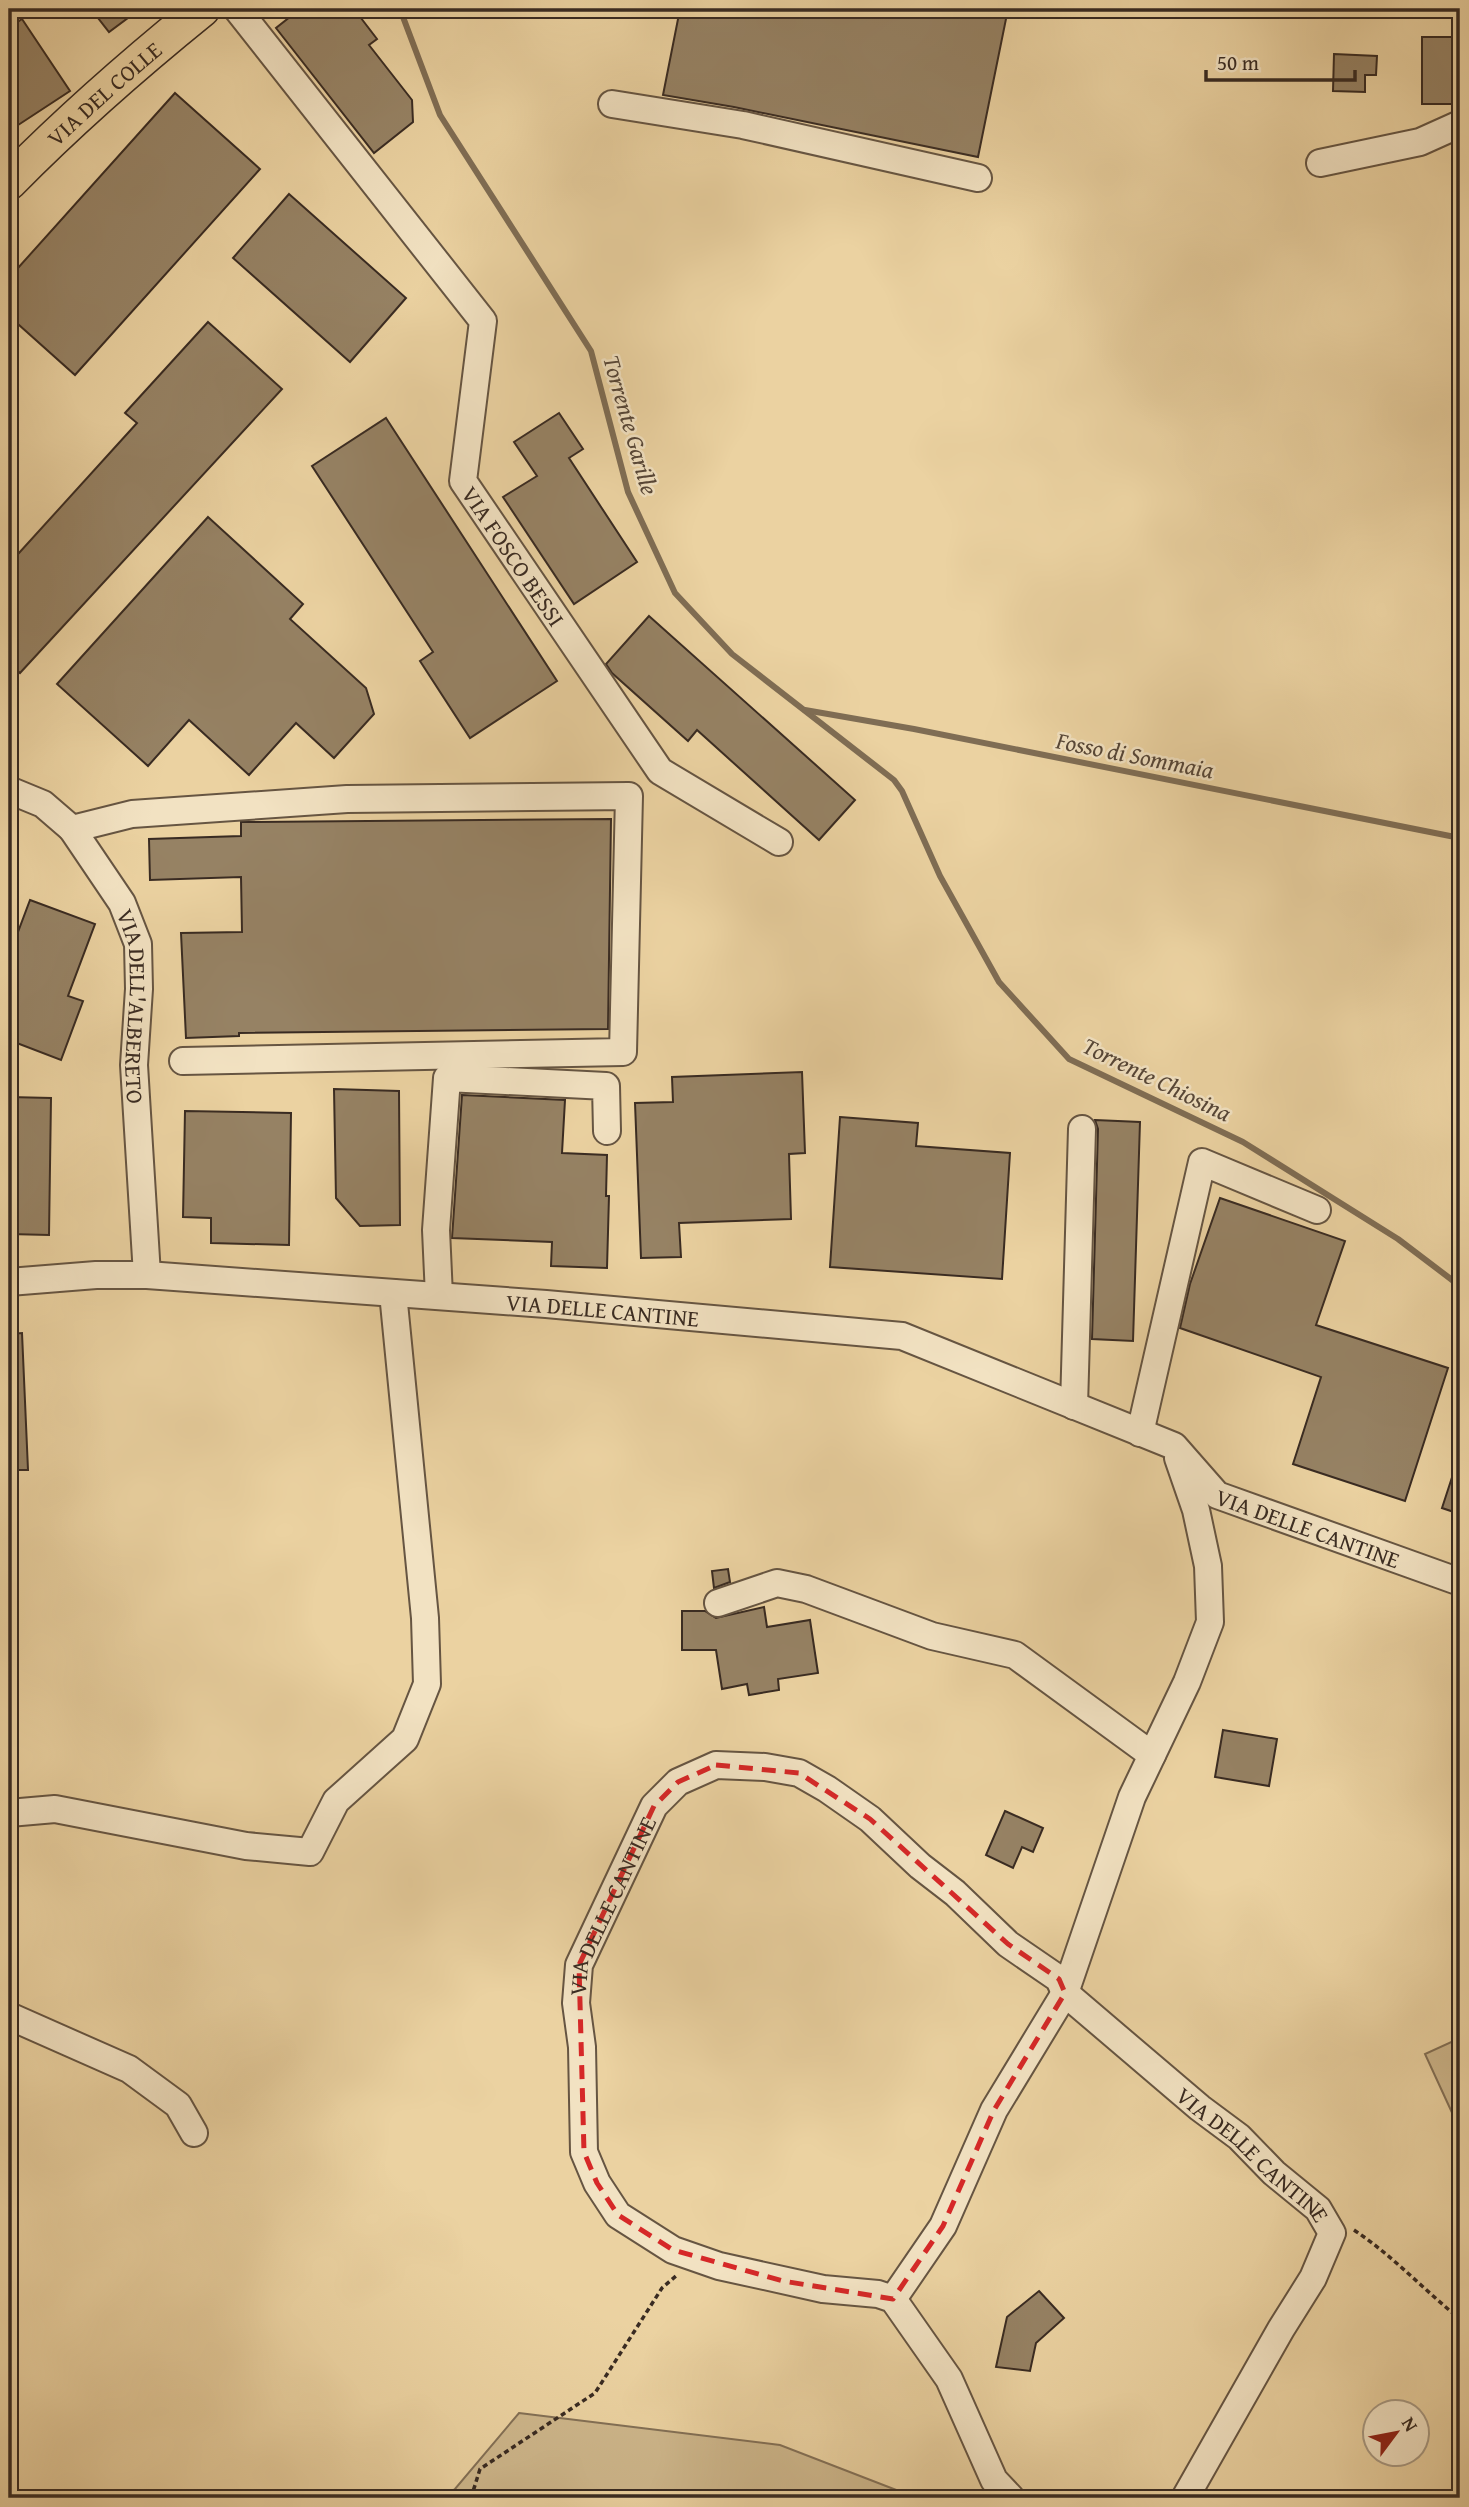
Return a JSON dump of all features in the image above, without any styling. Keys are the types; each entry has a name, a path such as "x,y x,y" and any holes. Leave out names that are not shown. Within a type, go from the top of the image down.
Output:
{"main road":[{"name":"VIA DEL COLLE","path":"9,181 58,131 202,9"}],"street":[{"name":"VIA FOSCO BESSI","path":"236,9 483,321 463,481 660,771 779,842"},
{"path":"612,104 743,125 978,178"},
{"path":"1320,163 1420,142 1460,124"},
{"name":"VIA DELL'ALBERETO","path":"9,789 43,804 72,829 122,903 138,944 134,1065 147,1275"},
{"path":"72,829 132,814 347,799 629,796 623,1052 183,1060"},
{"path":"439,1296 436,1230 447,1078 607,1086 607,1131"},
{"path":"1074,1406 1082,1129"},
{"path":"1140,1433 1202,1162 1317,1210"},
{"name":"VIA DELLE CANTINE","path":"9,1282 96,1275 147,1275 439,1296 902,1336 1174,1447 1217,1496 1460,1582"},
{"path":"9,1813 55,1809 246,1846 310,1852 335,1801 405,1739 428,1684 425,1618 393,1293"},
{"name":"VIA DELLE CANTINE","path":"1174,1447 1196,1510 1208,1566 1210,1622 1186,1682 1132,1797 1065,1993 994,2110 943,2226 893,2299 878,2294 823,2289 719,2266 673,2250 618,2215 597,2183 584,2152 582,2047 576,2003 579,1965 654,1806 678,1782 716,1765 765,1767 799,1773 870,1819 920,1867 955,1893 1008,1944 1059,1979 1065,1993 1200,2108 1239,2137 1274,2173 1318,2209 1332,2233 1313,2278 1185,2498"},
{"path":"718,1603 777,1583 806,1588 932,1636 1015,1655 1152,1755"},
{"path":"9,2016 129,2069 178,2105 194,2133"},
{"path":"893,2299 949,2379 994,2480 1011,2498"}],"path":[{"path":"1326,2223 1336,2222 1351,2228 1377,2246 1460,2319"},
{"path":"471,2498 480,2469 595,2393 662,2288 698,2259"}],"highlighted area":[{"path":"716,1765 799,1773 870,1819 1008,1944 1059,1979 1065,1993 994,2110 943,2226 893,2299 783,2281 673,2250 618,2215 597,2183 584,2152 579,1965 654,1806 678,1782"}],"shaded area":[{"path":"1460,2038 1460,2130 1425,2054"},
{"path":"519,2413 780,2445 917,2498 440,2498 455,2489"}],"building":[{"path":"91,9 140,9 109,32"},
{"path":"300,9 354,9 377,39 369,45 412,100 413,122 374,153 276,28"},
{"path":"680,9 1008,9 978,157 663,95"},
{"path":"22,19 70,91 9,131 9,28"},
{"path":"1422,37 1460,37 1460,104 1422,104"},
{"path":"1334,54 1377,56 1376,75 1365,75 1365,92 1333,91"},
{"path":"175,93 260,169 75,375 9,316 9,278"},
{"path":"289,194 406,298 350,362 233,258"},
{"path":"208,322 282,389 20,673 9,663 9,564 137,423 125,413"},
{"path":"559,413 583,449 569,458 637,562 574,604 503,497 537,476 514,442"},
{"path":"386,418 557,681 470,738 420,661 433,652 312,466"},
{"path":"208,517 303,604 290,619 366,688 374,714 334,758 296,723 249,775 189,720 148,766 57,684"},
{"path":"649,616 855,800 819,840 697,730 688,741 612,673 606,664"},
{"path":"611,819 608,1029 239,1033 239,1036 186,1038 181,933 242,932 241,877 150,880 149,839 241,836 241,822"},
{"path":"30,900 95,924 68,996 83,1001 61,1060 9,1040 9,956"},
{"path":"802,1072 805,1153 789,1154 791,1219 679,1223 681,1257 641,1258 635,1103 673,1102 672,1077"},
{"path":"334,1089 399,1091 400,1225 360,1226 336,1198"},
{"path":"462,1095 565,1100 562,1153 607,1155 607,1268 551,1266 552,1242 452,1238"},
{"path":"9,1097 51,1098 49,1235 9,1234"},
{"path":"185,1111 291,1113 289,1245 211,1243 211,1218 183,1217"},
{"path":"840,1117 918,1123 916,1146 1010,1153 1002,1279 830,1267"},
{"path":"1095,1120 1140,1122 1133,1341 1092,1339 1098,1129"},
{"path":"1220,1198 1345,1241 1316,1325 1448,1368 1405,1501 1293,1464 1321,1377 1180,1328 1190,1284"},
{"path":"22,1333 28,1470 9,1470 9,1334"},
{"path":"1457,1462 1460,1462 1460,1514 1442,1508"},
{"path":"728,1569 730,1582 714,1588 712,1571"},
{"path":"764,1607 767,1627 810,1620 818,1673 778,1679 779,1690 749,1695 747,1684 722,1689 716,1650 682,1650 682,1611 705,1611 716,1618"},
{"path":"1223,1730 1277,1739 1269,1786 1215,1777"},
{"path":"1005,1811 1043,1828 1033,1852 1022,1847 1013,1868 986,1855"},
{"path":"1039,2291 1064,2318 1036,2343 1030,2371 996,2367 1007,2317"}],"waterway":[{"name":"Torrente Chiosina","path":"400,9 440,115 591,351 628,492 675,593 732,654 894,780 902,791 940,876 999,982 1069,1059 1243,1142 1398,1239 1460,1286"},
{"name":"Fosso di Sommaia","path":"805,710 914,729 1460,838"}],"water label":[{"name":"Torrente Garille","path":"631,425"}]}
